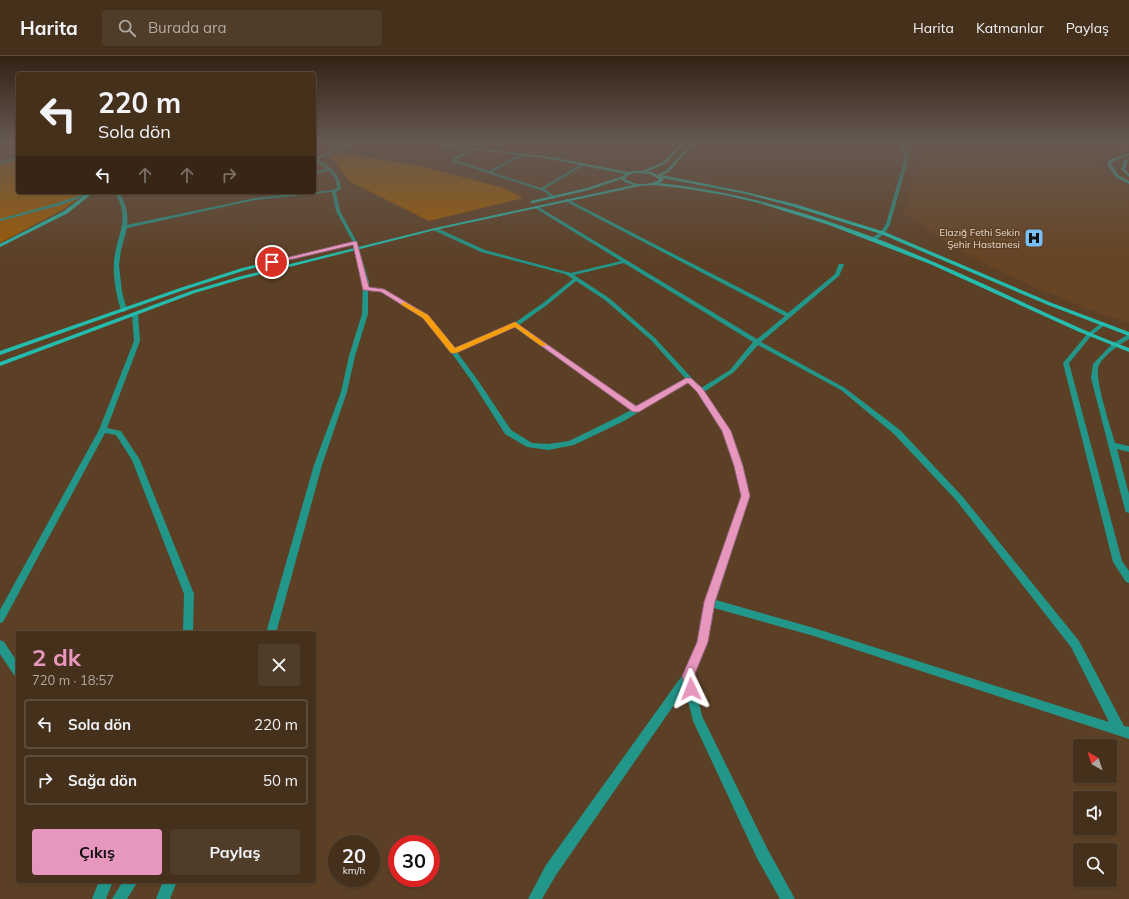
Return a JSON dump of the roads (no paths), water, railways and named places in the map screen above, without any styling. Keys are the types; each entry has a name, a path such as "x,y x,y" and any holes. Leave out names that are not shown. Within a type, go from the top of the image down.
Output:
{"street":[{"path":"316,192 334,191 339,189 339,182"},
{"path":"523,182 541,188 553,198"},
{"path":"541,188 551,182"},
{"path":"0,364 193,292 233,280 355,245 553,198 607,182"},
{"path":"628,182 641,185"},
{"path":"691,182 746,193 793,205 883,234 1129,335"},
{"path":"874,240 883,234 888,224 900,182"},
{"path":"0,353 244,269 567,200 641,185 654,184 681,186 746,200 800,214 933,263 1026,307 1129,350"},
{"path":"272,631 318,465 344,392 352,356 365,314 366,282 355,245 338,211 334,191"},
{"path":"0,220 89,194"},
{"path":"0,246 66,212 91,194"},
{"path":"118,194 127,214 117,261 121,303 124,310"},
{"path":"124,227 274,194"},
{"path":"567,200 788,315"},
{"path":"537,207 757,342 842,388 897,432 959,498 1075,644 1125,732"},
{"path":"435,229 483,251 573,277 607,299 654,339 688,379 700,390 726,431 746,496 710,602 703,642 688,676 551,870 535,899"},
{"path":"453,351 515,324 545,304 573,277 625,261"},
{"path":"700,390 732,371 757,342 837,275 841,265"},
{"path":"366,289 382,291 425,317 453,351 508,432 530,446 548,447 571,443 636,410 688,379"},
{"path":"0,619 103,430 137,341 135,314"},
{"path":"515,324 636,410"},
{"path":"1103,324 1090,334 1066,363 1118,562 1129,578"},
{"path":"1129,335 1114,345 1094,365 1094,378 1129,510"},
{"path":"103,430 118,433 136,460 189,594 188,631"},
{"path":"1112,445 1129,449"},
{"path":"710,602 814,632 1125,732"},
{"path":"0,645 16,669"},
{"path":"688,676 697,717 762,852 788,899"},
{"path":"99,899 105,883"},
{"path":"119,899 130,883"},
{"path":"163,899 169,883"}],"place":[{"name":"Elazığ Fethi Sekin Şehir Hastanesi","path":"1034,238"}]}
